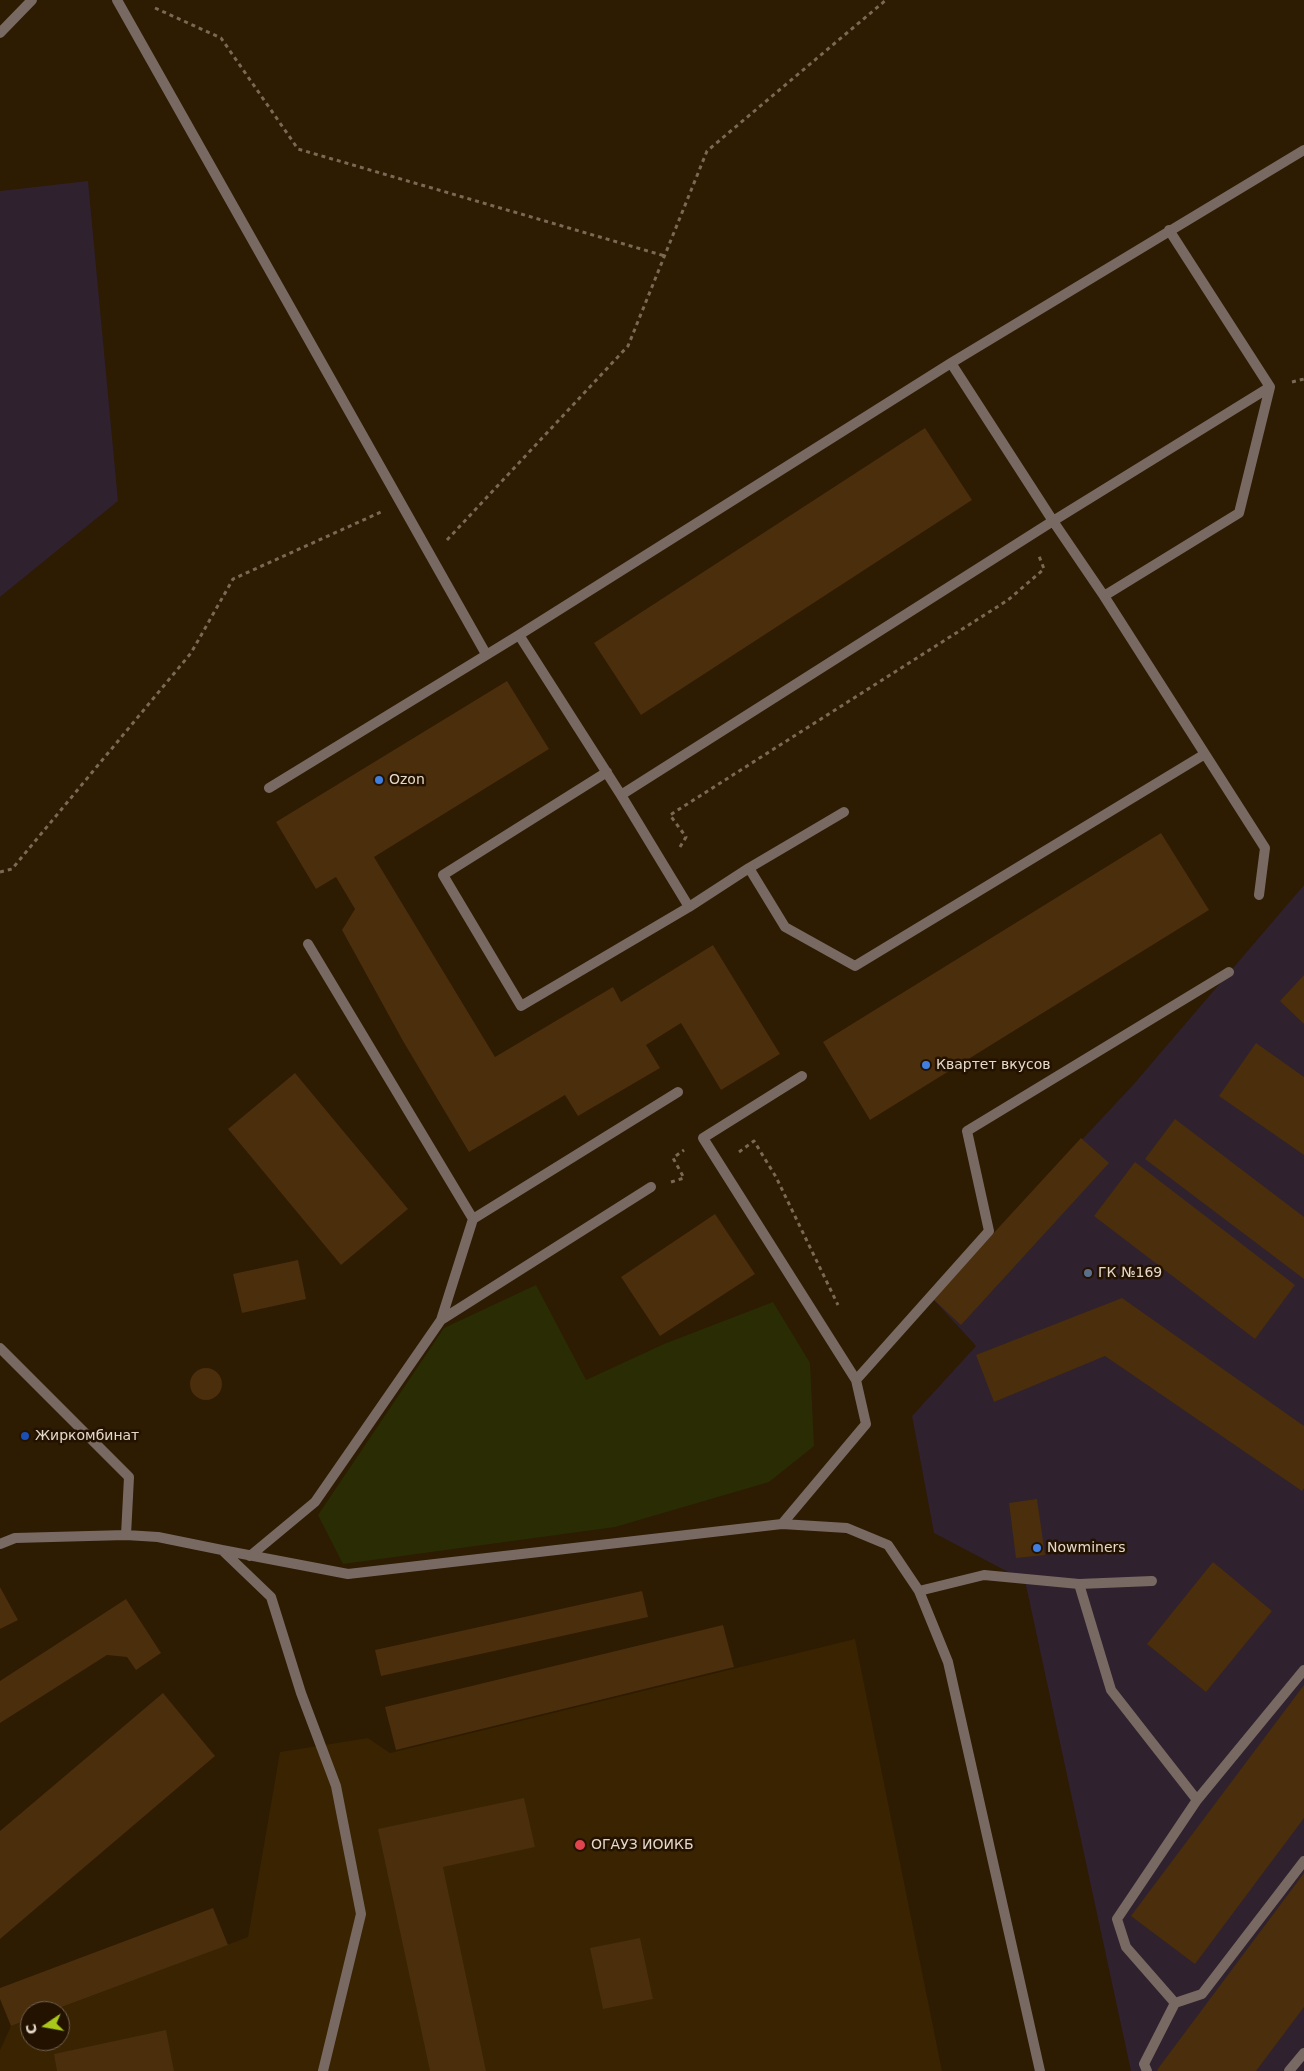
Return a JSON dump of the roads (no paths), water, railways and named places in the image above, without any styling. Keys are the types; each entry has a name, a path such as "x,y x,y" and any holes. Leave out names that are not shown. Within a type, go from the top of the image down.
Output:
{"street":[{"path":"0,33 32,0"},
{"path":"117,0 486,654"},
{"path":"269,788 518,635 951,363 1304,150"},
{"path":"1104,596 1239,513 1270,387 1169,230"},
{"path":"951,363 1104,596 1265,848 1260,895"},
{"path":"621,795 1053,521 1270,387"},
{"path":"518,635 607,772 689,907"},
{"path":"749,868 785,927 855,966 1205,754"},
{"path":"607,772 443,874 521,1006 689,907 749,868 844,812"},
{"path":"308,944 473,1219"},
{"path":"856,1380 990,1231 966,1131 1229,972"},
{"path":"782,1524 866,1424 856,1380 703,1138 802,1076"},
{"path":"250,1556 315,1502 441,1320 473,1219 678,1092"},
{"path":"441,1320 651,1187"},
{"path":"0,1348 129,1477 126,1535"},
{"path":"0,1544 15,1538 126,1535 158,1537 348,1574 782,1524 847,1528 888,1544 919,1591 948,1662 1040,2071"},
{"path":"222,1550 271,1597 301,1693 336,1786 361,1914 323,2071"},
{"path":"919,1591 984,1575 1079,1584 1152,1581"},
{"path":"1079,1584 1111,1690 1197,1800"},
{"path":"1174,2003 1126,1948 1118,1919 1197,1800 1304,1670"},
{"path":"1147,2071 1144,2064 1174,2003 1202,1994 1304,1861"},
{"path":"1290,2071 1304,2053"}],"place":[{"name":"Ozon","path":"379,780"},
{"name":"Квартет вкусов","path":"926,1065"},
{"name":"ГК №169","path":"1088,1273"},
{"name":"Жиркомбинат","path":"25,1436"},
{"name":"Nowminers","path":"1037,1548"},
{"name":"ОГАУЗ ИОИКБ","path":"580,1845"}]}
